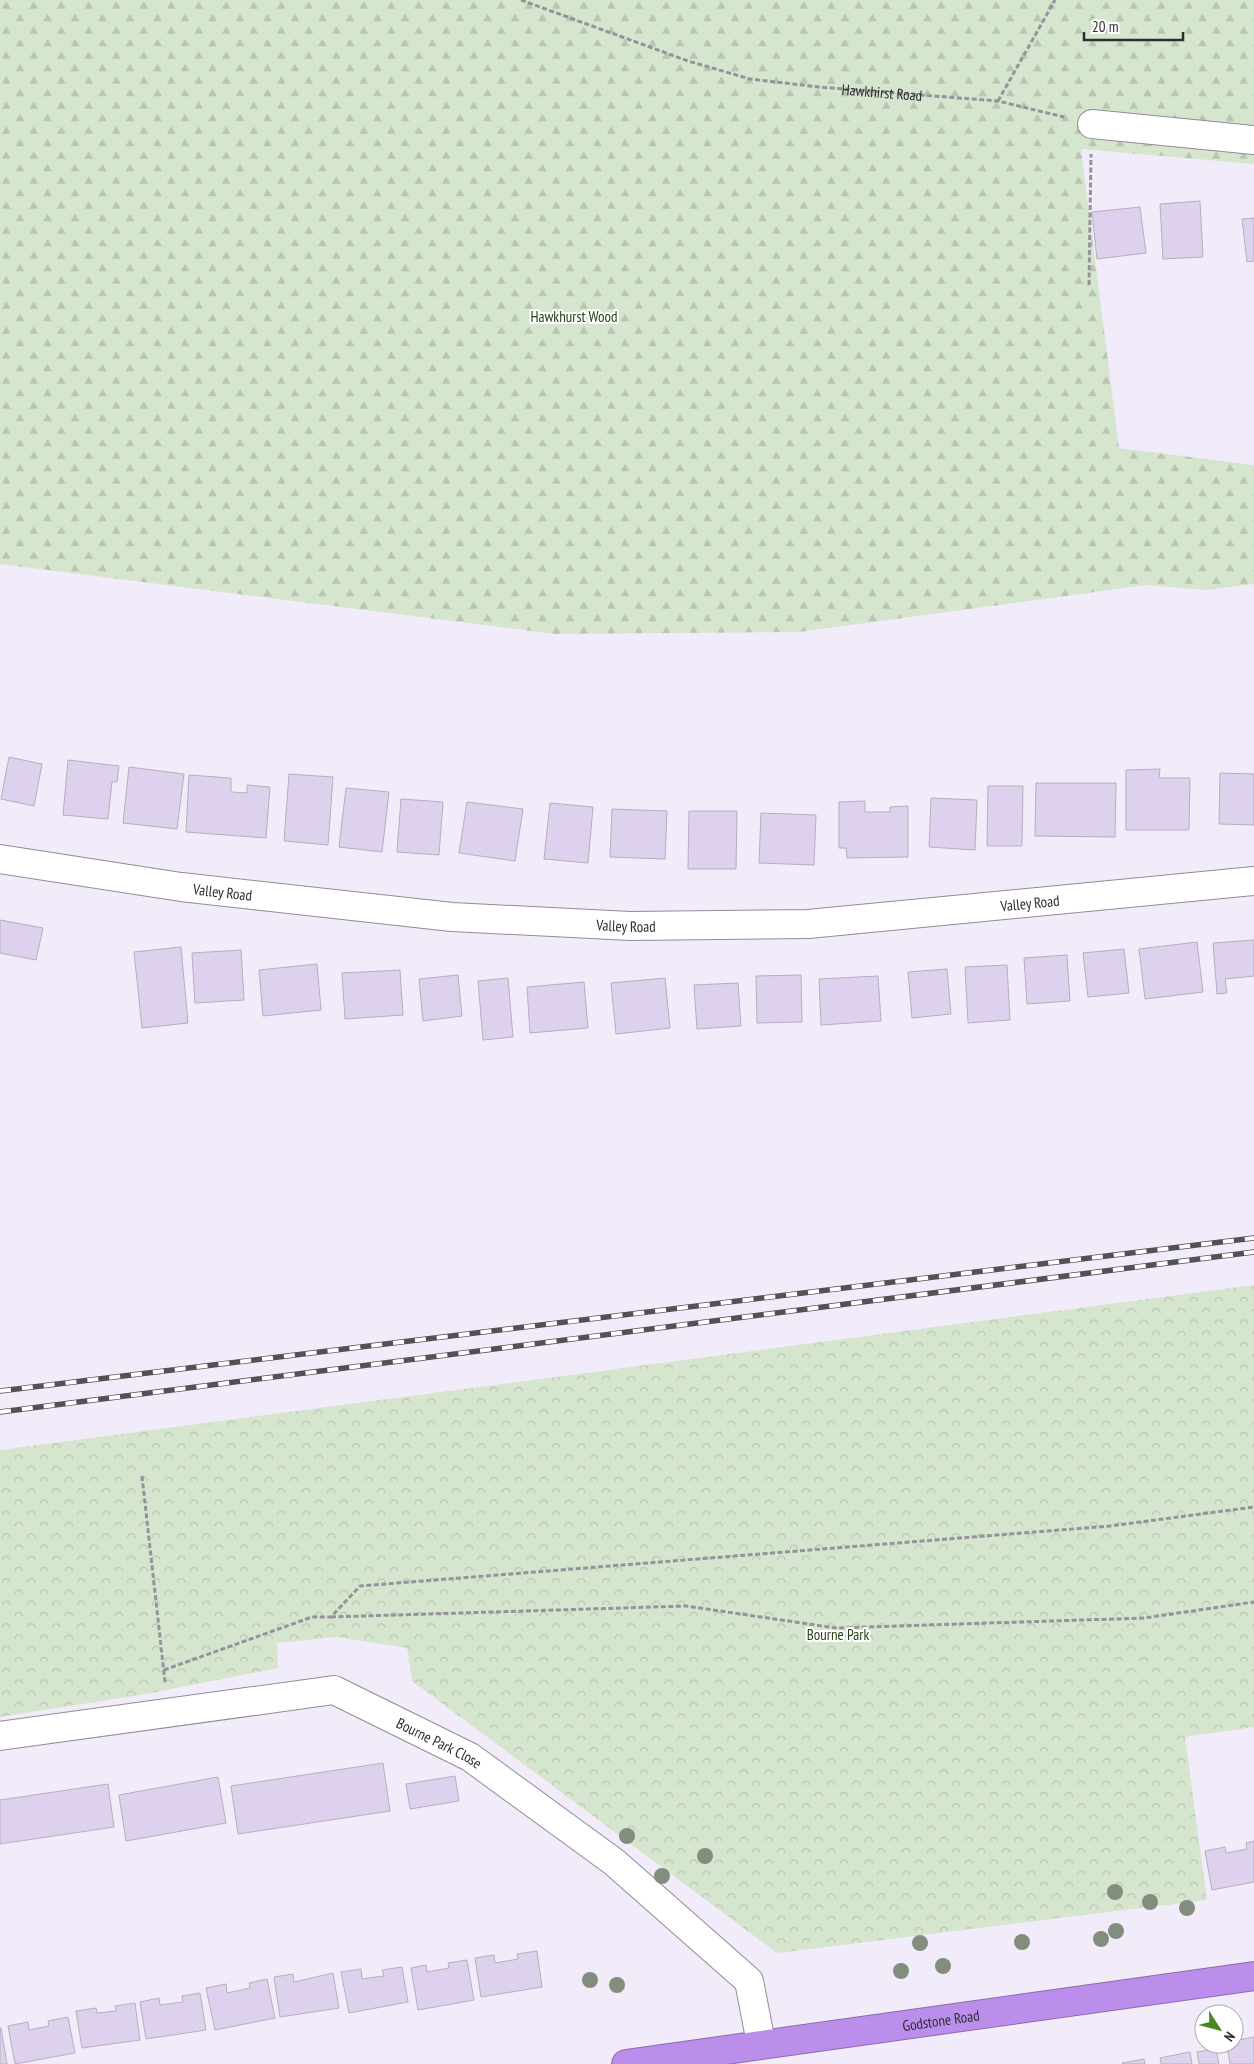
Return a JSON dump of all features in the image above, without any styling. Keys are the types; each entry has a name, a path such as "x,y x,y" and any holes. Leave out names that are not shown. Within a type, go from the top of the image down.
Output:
{"highway":[{"name":"Godstone Road","path":"626,2064 761,2043 1254,1976"}],"street":[{"path":"1092,124 1254,140"},
{"name":"Valley Road","path":"0,859 181,887 452,917 630,926 808,924 1254,881"},
{"name":"Bourne Park Close","path":"0,1736 334,1690 470,1757 614,1862 749,1981 761,2043"}],"path":[{"name":"Hawkhirst Road","path":"521,0 688,61 750,79 819,87 998,101 1092,124"},
{"path":"998,101 1055,0"},
{"path":"1089,285 1091,177"},
{"path":"142,1476 168,1713"},
{"path":"331,1617 360,1586 1110,1526 1254,1507"},
{"path":"164,1670 312,1617 686,1606 836,1628 1144,1618 1254,1602"}],"green space":[{"name":"Hawkhurst Wood","path":"0,0 1254,0 1254,164 1081,149 1119,448 1254,465 1254,584 1207,590 1147,585 799,632 555,634 0,564"},
{"name":"Bourne Park","path":"1254,1285 1254,1727 1185,1737 1207,1900 777,1953 412,1681 407,1648 336,1637 277,1643 278,1668 146,1694 0,1717 0,1450"}],"building":[{"path":"1200,201 1203,257 1163,259 1160,204"},
{"path":"1140,207 1146,253 1097,259 1092,212"},
{"path":"1254,218 1254,261 1247,262 1242,219"},
{"path":"9,757 42,764 34,806 1,799"},
{"path":"68,760 119,766 117,782 112,782 108,819 63,815"},
{"path":"129,767 184,774 177,829 123,823"},
{"path":"1160,769 1159,778 1190,778 1189,830 1126,830 1126,770"},
{"path":"1220,773 1254,774 1254,825 1219,824"},
{"path":"289,774 333,777 328,845 284,841"},
{"path":"189,775 231,778 231,792 247,793 247,785 270,787 266,838 186,832"},
{"path":"1036,783 1116,783 1115,837 1035,836"},
{"path":"988,786 1023,786 1022,846 987,846"},
{"path":"346,788 389,792 382,852 339,847"},
{"path":"931,798 977,800 975,850 929,847"},
{"path":"401,799 443,802 439,855 397,852"},
{"path":"865,801 865,812 890,812 890,807 908,806 908,857 847,858 846,848 839,848 839,802"},
{"path":"467,802 523,809 515,861 459,853"},
{"path":"550,803 593,807 588,863 544,859"},
{"path":"612,809 667,811 665,859 610,857"},
{"path":"689,811 737,811 736,869 688,869"},
{"path":"761,813 816,815 814,865 759,863"},
{"path":"0,920 43,928 36,960 0,953"},
{"path":"1254,940 1254,976 1225,979 1227,993 1217,994 1213,943"},
{"path":"1197,942 1203,992 1145,999 1139,949"},
{"path":"181,947 188,1023 142,1028 134,952"},
{"path":"1124,949 1129,993 1088,997 1083,953"},
{"path":"241,950 244,1000 195,1003 192,953"},
{"path":"1067,955 1070,1001 1027,1004 1024,958"},
{"path":"317,964 321,1010 263,1016 259,970"},
{"path":"1007,965 1010,1020 968,1023 965,967"},
{"path":"947,969 951,1014 912,1018 908,972"},
{"path":"400,970 403,1015 345,1019 342,973"},
{"path":"458,975 462,1016 423,1021 419,979"},
{"path":"801,975 802,1022 757,1023 756,976"},
{"path":"878,976 881,1021 821,1025 819,979"},
{"path":"508,978 513,1037 483,1040 478,981"},
{"path":"665,978 670,1028 616,1034 611,983"},
{"path":"584,982 588,1028 530,1033 527,987"},
{"path":"738,983 741,1026 697,1029 694,985"},
{"path":"383,1763 390,1811 238,1834 231,1786"},
{"path":"455,1776 459,1801 410,1809 406,1784"},
{"path":"218,1777 226,1823 126,1841 119,1795"},
{"path":"108,1784 114,1827 0,1844 0,1800"},
{"path":"1254,1841 1254,1882 1212,1890 1205,1851 1225,1847 1226,1853 1247,1849 1246,1843"},
{"path":"537,1951 542,1987 481,1997 475,1958 494,1955 495,1963 518,1959 517,1954"},
{"path":"467,1960 474,2000 418,2010 411,1968 426,1965 427,1972 449,1968 448,1963"},
{"path":"402,1967 408,2002 349,2013 341,1972 361,1969 362,1979 384,1976 382,1970"},
{"path":"333,1973 339,2008 280,2017 274,1977 293,1974 294,1982"},
{"path":"267,1979 275,2018 215,2030 206,1988 226,1984 227,1993 250,1988 249,1983"},
{"path":"200,1993 206,2030 146,2039 140,2002 159,1998 160,2005 183,2002 182,1996"},
{"path":"135,2003 140,2040 82,2048 76,2011 96,2008 97,2013 116,2011 115,2006"},
{"path":"68,2017 75,2053 15,2064 8,2026 28,2022 29,2030 49,2026 48,2021"},
{"path":"1,2028 7,2064 0,2064"},
{"path":"1254,2037 1254,2064 1230,2064 1228,2054 1244,2054 1244,2039"},
{"path":"1190,2052 1192,2064 1161,2064 1160,2058"},
{"path":"1197,2054 1217,2054 1219,2064 1199,2064"},
{"path":"1144,2059 1145,2064 1122,2063"}],"railway":[{"path":"0,1391 1254,1238"},
{"path":"0,1412 1254,1252"}]}
